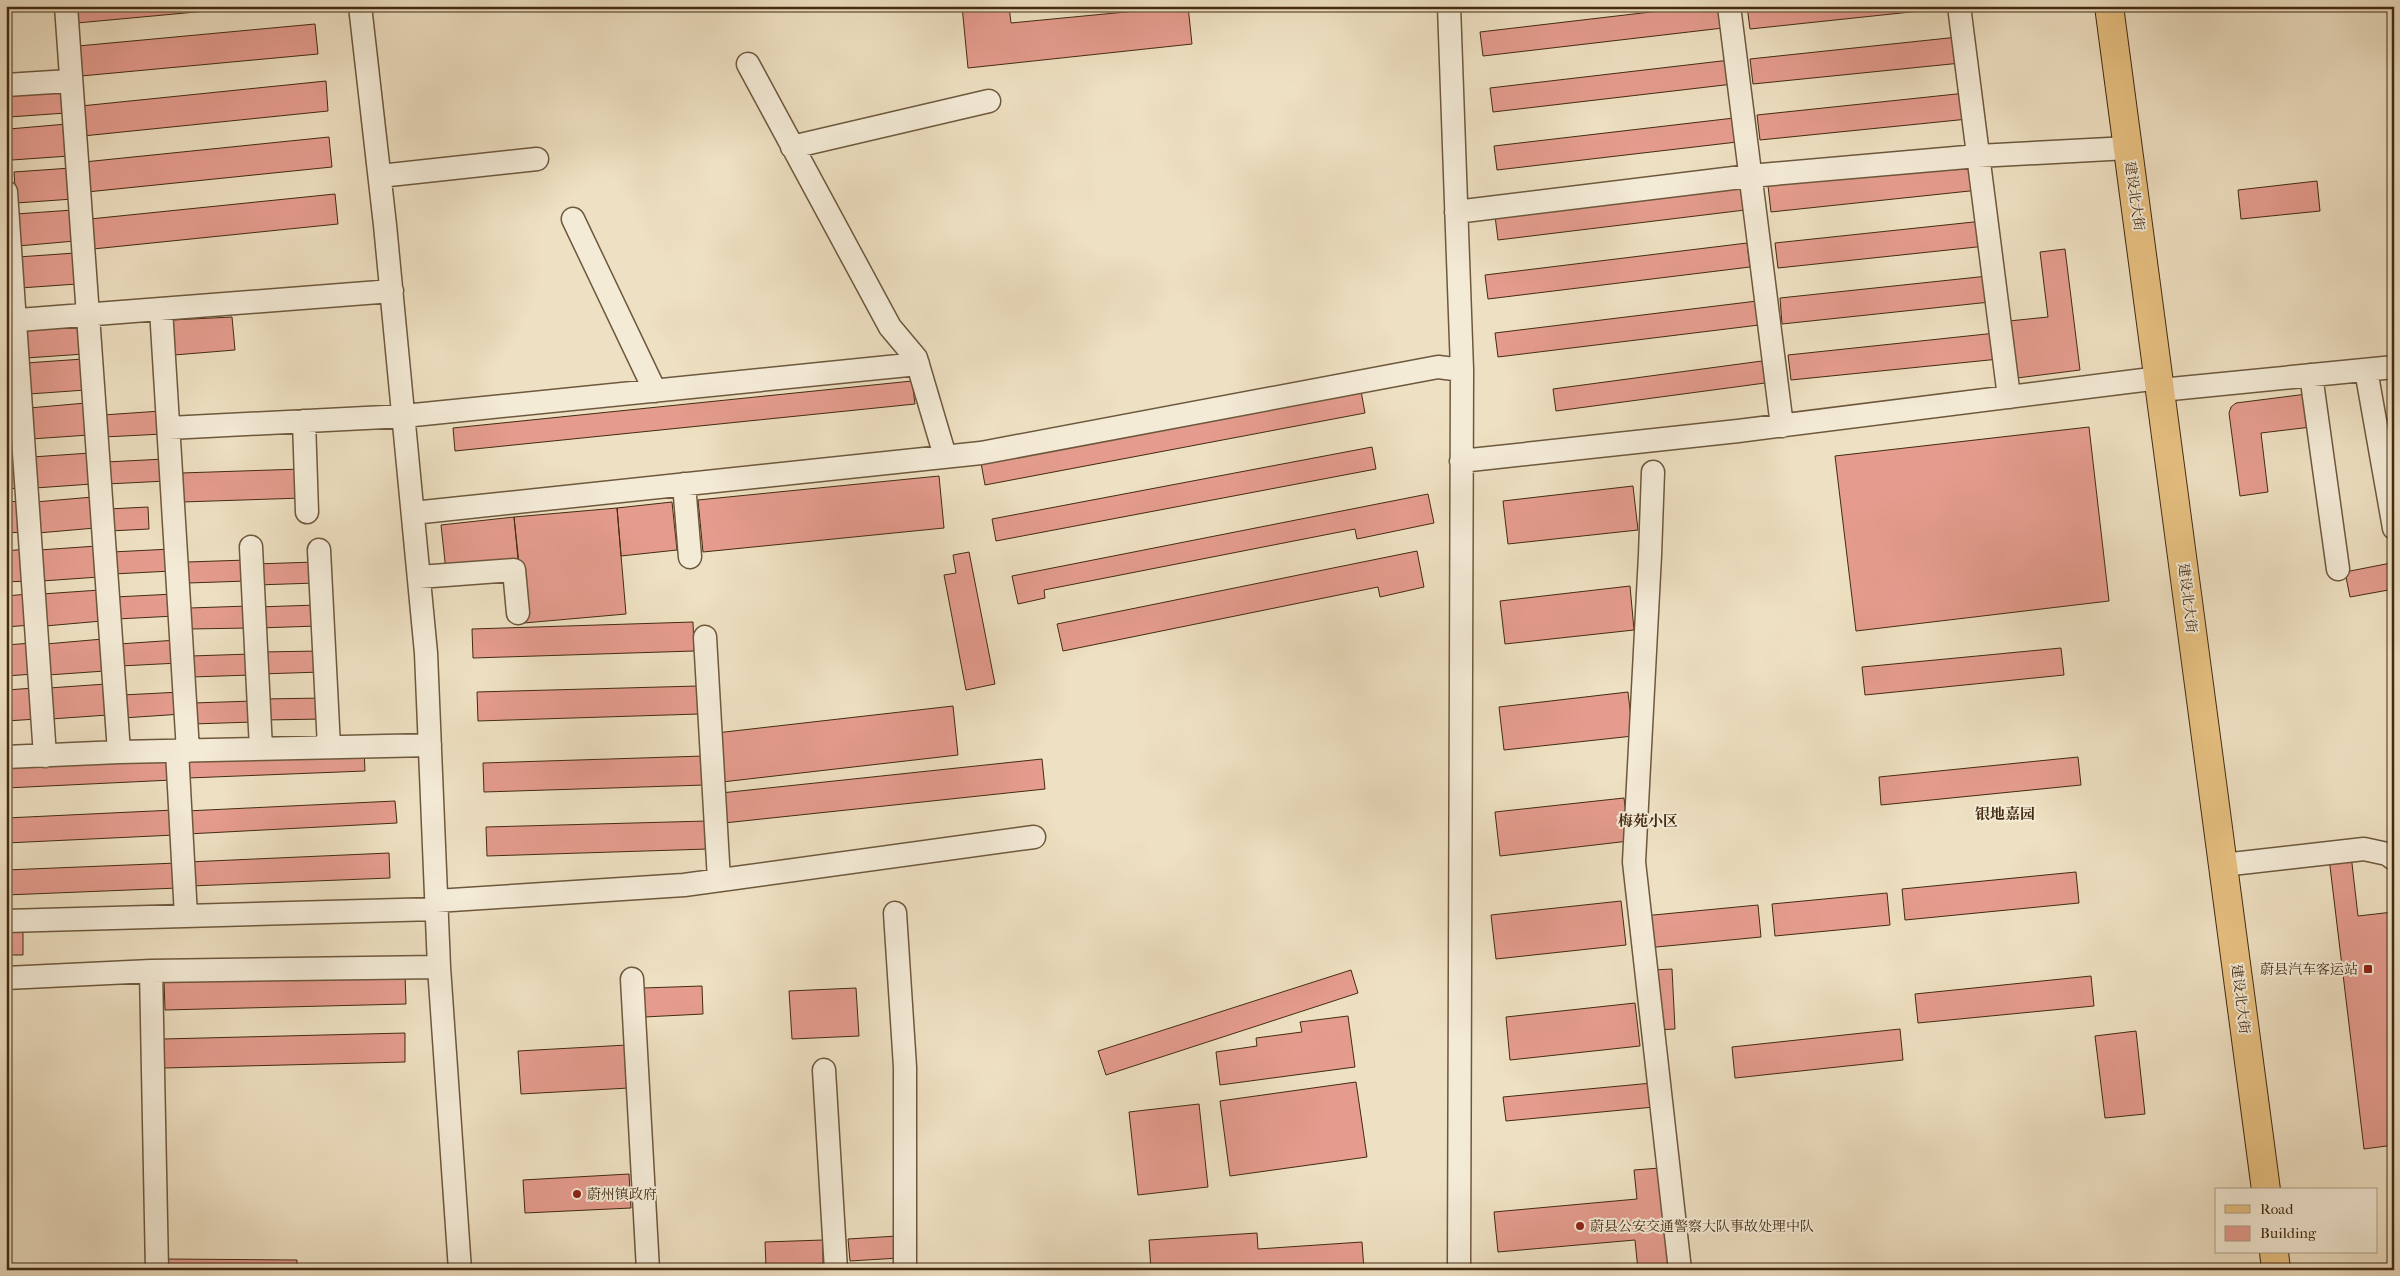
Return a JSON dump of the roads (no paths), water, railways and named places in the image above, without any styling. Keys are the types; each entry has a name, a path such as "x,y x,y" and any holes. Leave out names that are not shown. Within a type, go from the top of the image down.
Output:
{"main road":[{"name":"建设北大街","path":"2109,6 2266,1188"},
{"path":"2274,1254 2276,1270"}],"street":[{"path":"66,6 69,81 119,752"},
{"path":"360,6 392,291 426,653 439,967 460,1270"},
{"path":"1449,6 1462,370 1459,1270"},
{"path":"1729,6 1782,426"},
{"path":"1959,6 2009,397"},
{"path":"748,64 890,327 916,358 945,456"},
{"path":"6,85 69,81"},
{"path":"792,147 989,101"},
{"path":"1456,212 1750,176 1978,156 2128,148"},
{"path":"380,176 537,159"},
{"path":"6,192 11,320 45,756"},
{"path":"573,219 655,391"},
{"path":"11,320 392,291"},
{"path":"161,308 182,751 186,916"},
{"path":"168,428 404,416 918,364"},
{"path":"413,513 981,452 1438,367 1462,370"},
{"path":"1461,461 1782,426 2009,397 2160,384 2311,375 2394,367"},
{"path":"2366,370 2394,528"},
{"path":"2311,375 2338,569"},
{"path":"304,421 308,512"},
{"path":"1653,472 1634,862 1680,1270"},
{"path":"684,484 690,557"},
{"path":"251,547 260,749"},
{"path":"319,550 329,747"},
{"path":"419,577 514,570 518,613"},
{"path":"705,637 719,880"},
{"path":"6,757 119,752 430,745"},
{"path":"6,921 186,916 436,905 684,885 1034,837"},
{"path":"2223,865 2364,849 2387,854 2394,859"},
{"path":"895,913 905,1067 905,1270"},
{"path":"6,978 151,971 439,967"},
{"path":"151,971 157,1270"},
{"path":"632,979 648,1270"},
{"path":"824,1070 836,1270"}],"place":[{"name":"蔚县汽车客运站","path":"2368,969"},
{"name":"蔚州镇政府","path":"577,1194"},
{"name":"蔚县公安交通警察大队事故处理中队","path":"1580,1226"}],"district":[{"name":"银地嘉园","path":"2005,814"},
{"name":"梅苑小区","path":"1648,821"}]}
